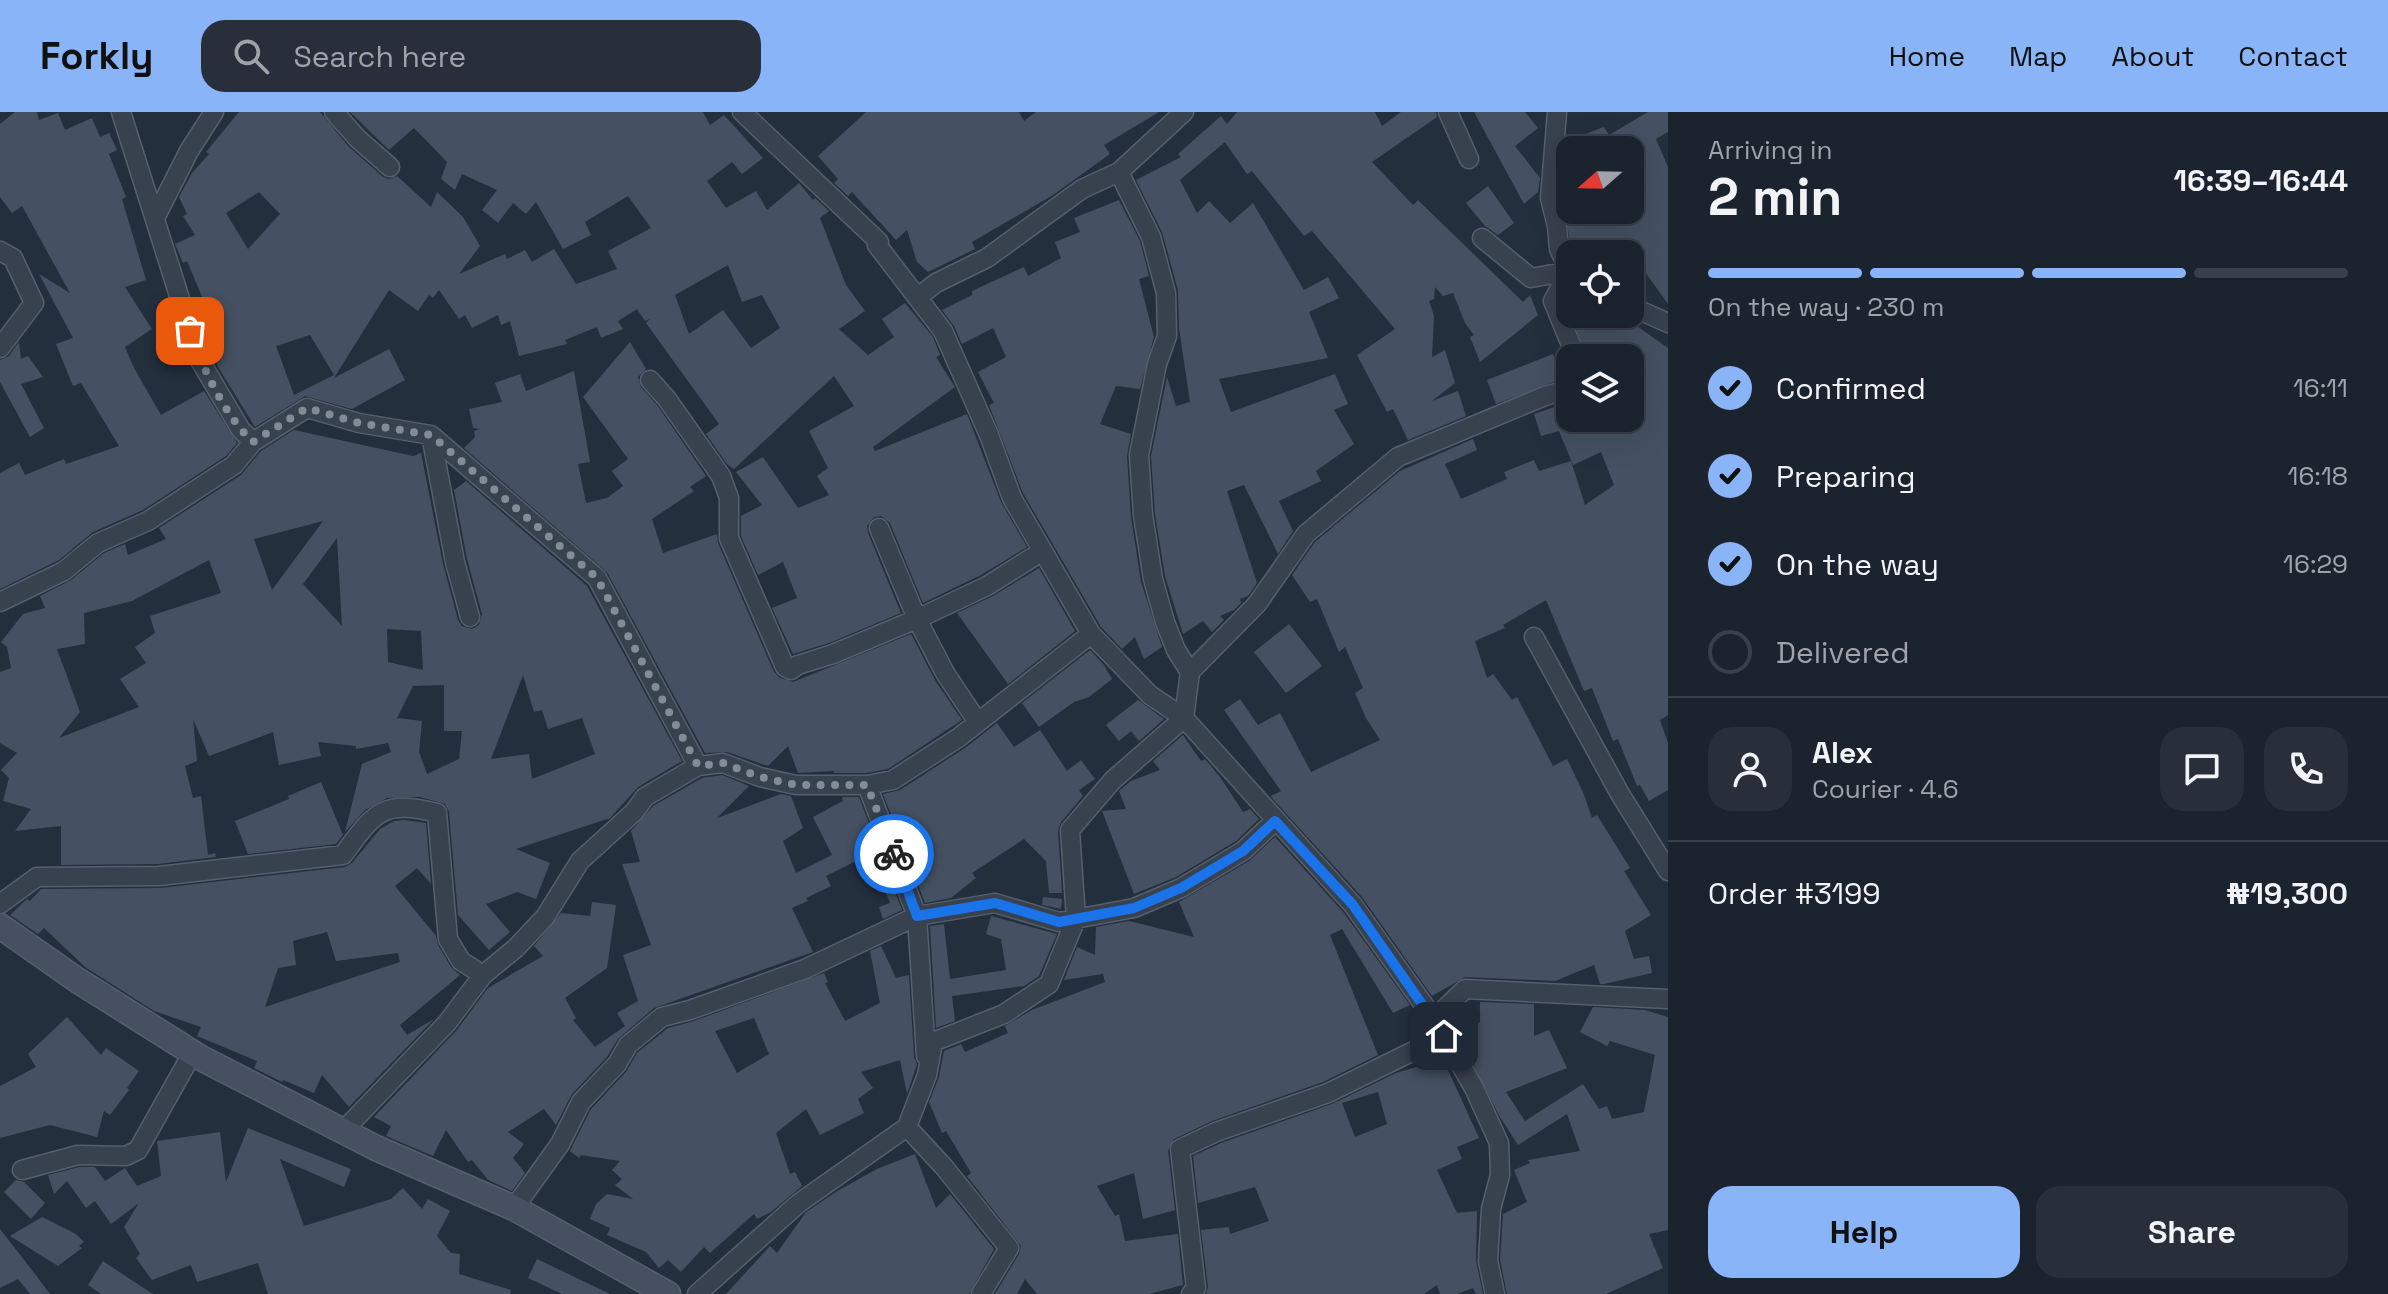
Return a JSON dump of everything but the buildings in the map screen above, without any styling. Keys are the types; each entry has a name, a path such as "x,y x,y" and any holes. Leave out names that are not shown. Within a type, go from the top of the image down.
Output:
{"street":[{"path":"121,112 199,359 241,430 253,442"},
{"path":"155,218 189,151 214,112"},
{"path":"334,112 358,139 390,167"},
{"path":"742,112 879,242 877,245 943,331 989,435 1012,498 1091,634 1150,695 1184,718 1353,905 1434,1019 1474,1088 1499,1143 1500,1175 1491,1209 1488,1261 1495,1294"},
{"path":"918,297 936,283 987,258 1082,189 1119,172 1184,112"},
{"path":"1448,112 1469,159"},
{"path":"1557,112 1550,198 1558,240"},
{"path":"1119,172 1151,237 1166,293 1167,336 1157,364 1139,455 1143,515 1153,579 1176,650 1190,672"},
{"path":"1482,238 1531,278 1556,274"},
{"path":"0,251 13,258 34,303 0,348"},
{"path":"1644,312 1668,323"},
{"path":"650,380 721,476 729,498 729,538 785,667 791,670 917,619 987,586 1041,552"},
{"path":"697,1294 799,1203 907,1127 927,1075 933,1042 1004,1014 1049,984 1076,919 1070,830 1113,780 1184,718 1190,672 1257,604 1306,534 1398,457 1556,393"},
{"path":"0,602 64,571 98,543 148,521 234,465 253,442 307,408 359,423 431,435 597,578 698,766"},
{"path":"431,435 455,562 470,617"},
{"path":"879,528 917,619 945,673 977,721"},
{"path":"344,1130 447,1023 483,975 516,948 545,917 580,861 634,812 645,797 698,766 723,763 760,777 796,785 867,785 893,780 958,738 1091,634"},
{"path":"1534,637 1620,794 1668,871"},
{"path":"867,785 917,916 927,1075"},
{"path":"0,904 37,877 159,876 343,855 372,816 408,806 437,813 448,939 461,961 483,975"},
{"path":"514,1208 560,1144 581,1102 617,1064 628,1045 662,1017 805,969 917,916 995,903 1059,922 1134,908 1181,888 1243,851 1275,821"},
{"path":"0,926 77,980 193,1052 376,1148 514,1208 668,1294"},
{"path":"1434,1019 1465,989 1668,999"},
{"path":"1191,1294 1196,1288 1180,1149 1216,1132 1328,1093 1444,1036"},
{"path":"22,1170 78,1155 126,1156 138,1150 193,1052"},
{"path":"907,1127 944,1167 1009,1248 981,1294"}],"way so far":[{"path":"190,331 199,359 212,383 241,430 253,442 307,408 359,423 431,435 597,578 698,766 723,763 760,777 796,785 867,785 894,854"}],"route":[{"path":"894,854 917,916 995,903 1059,922 1134,908 1181,888 1243,851 1275,821 1353,905 1444,1036"}]}
